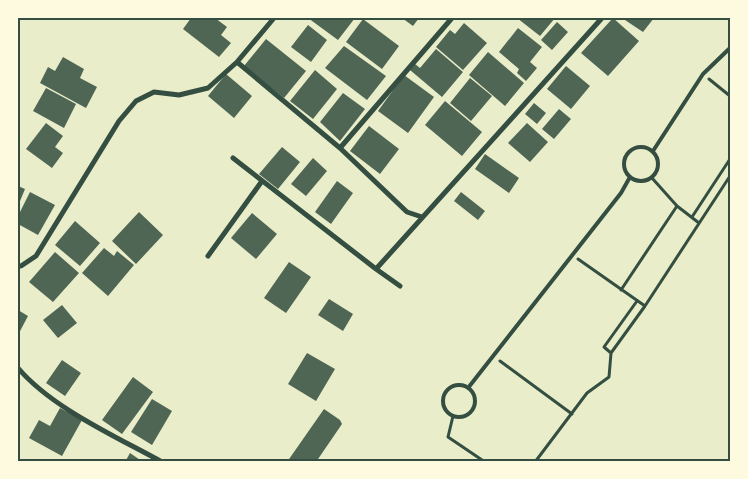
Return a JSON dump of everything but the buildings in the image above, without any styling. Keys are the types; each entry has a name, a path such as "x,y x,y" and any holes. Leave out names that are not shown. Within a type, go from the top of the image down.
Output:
{"street":[{"path":"18,266 36,256 119,121 136,101 154,92 179,95 208,88 237,62 274,18"},
{"path":"340,148 452,18"},
{"path":"376,269 602,18"},
{"path":"237,62 340,148 407,212 422,217"},
{"path":"233,158 400,286"},
{"path":"208,256 262,180"},
{"path":"18,368 24,376 70,412 162,462"}],"lane":[{"path":"653,151 703,74 730,48"},
{"path":"643,146 653,151 659,161 656,173 652,178 641,182 630,177 624,168 628,152 643,146"},
{"path":"468,388 621,193 630,177"},
{"path":"458,386 468,388 474,396 474,407 468,415 453,416 445,409 445,394 448,390 458,386"}],"path":[{"path":"703,74 730,96"},
{"path":"692,217 730,159"},
{"path":"535,462 587,393 610,377 611,353 645,306 730,176"},
{"path":"652,178 677,206 699,223"},
{"path":"621,290 677,206"},
{"path":"572,255 645,306"},
{"path":"611,353 604,347 637,301"},
{"path":"493,356 572,414"},
{"path":"453,416 448,437 485,462"}]}
